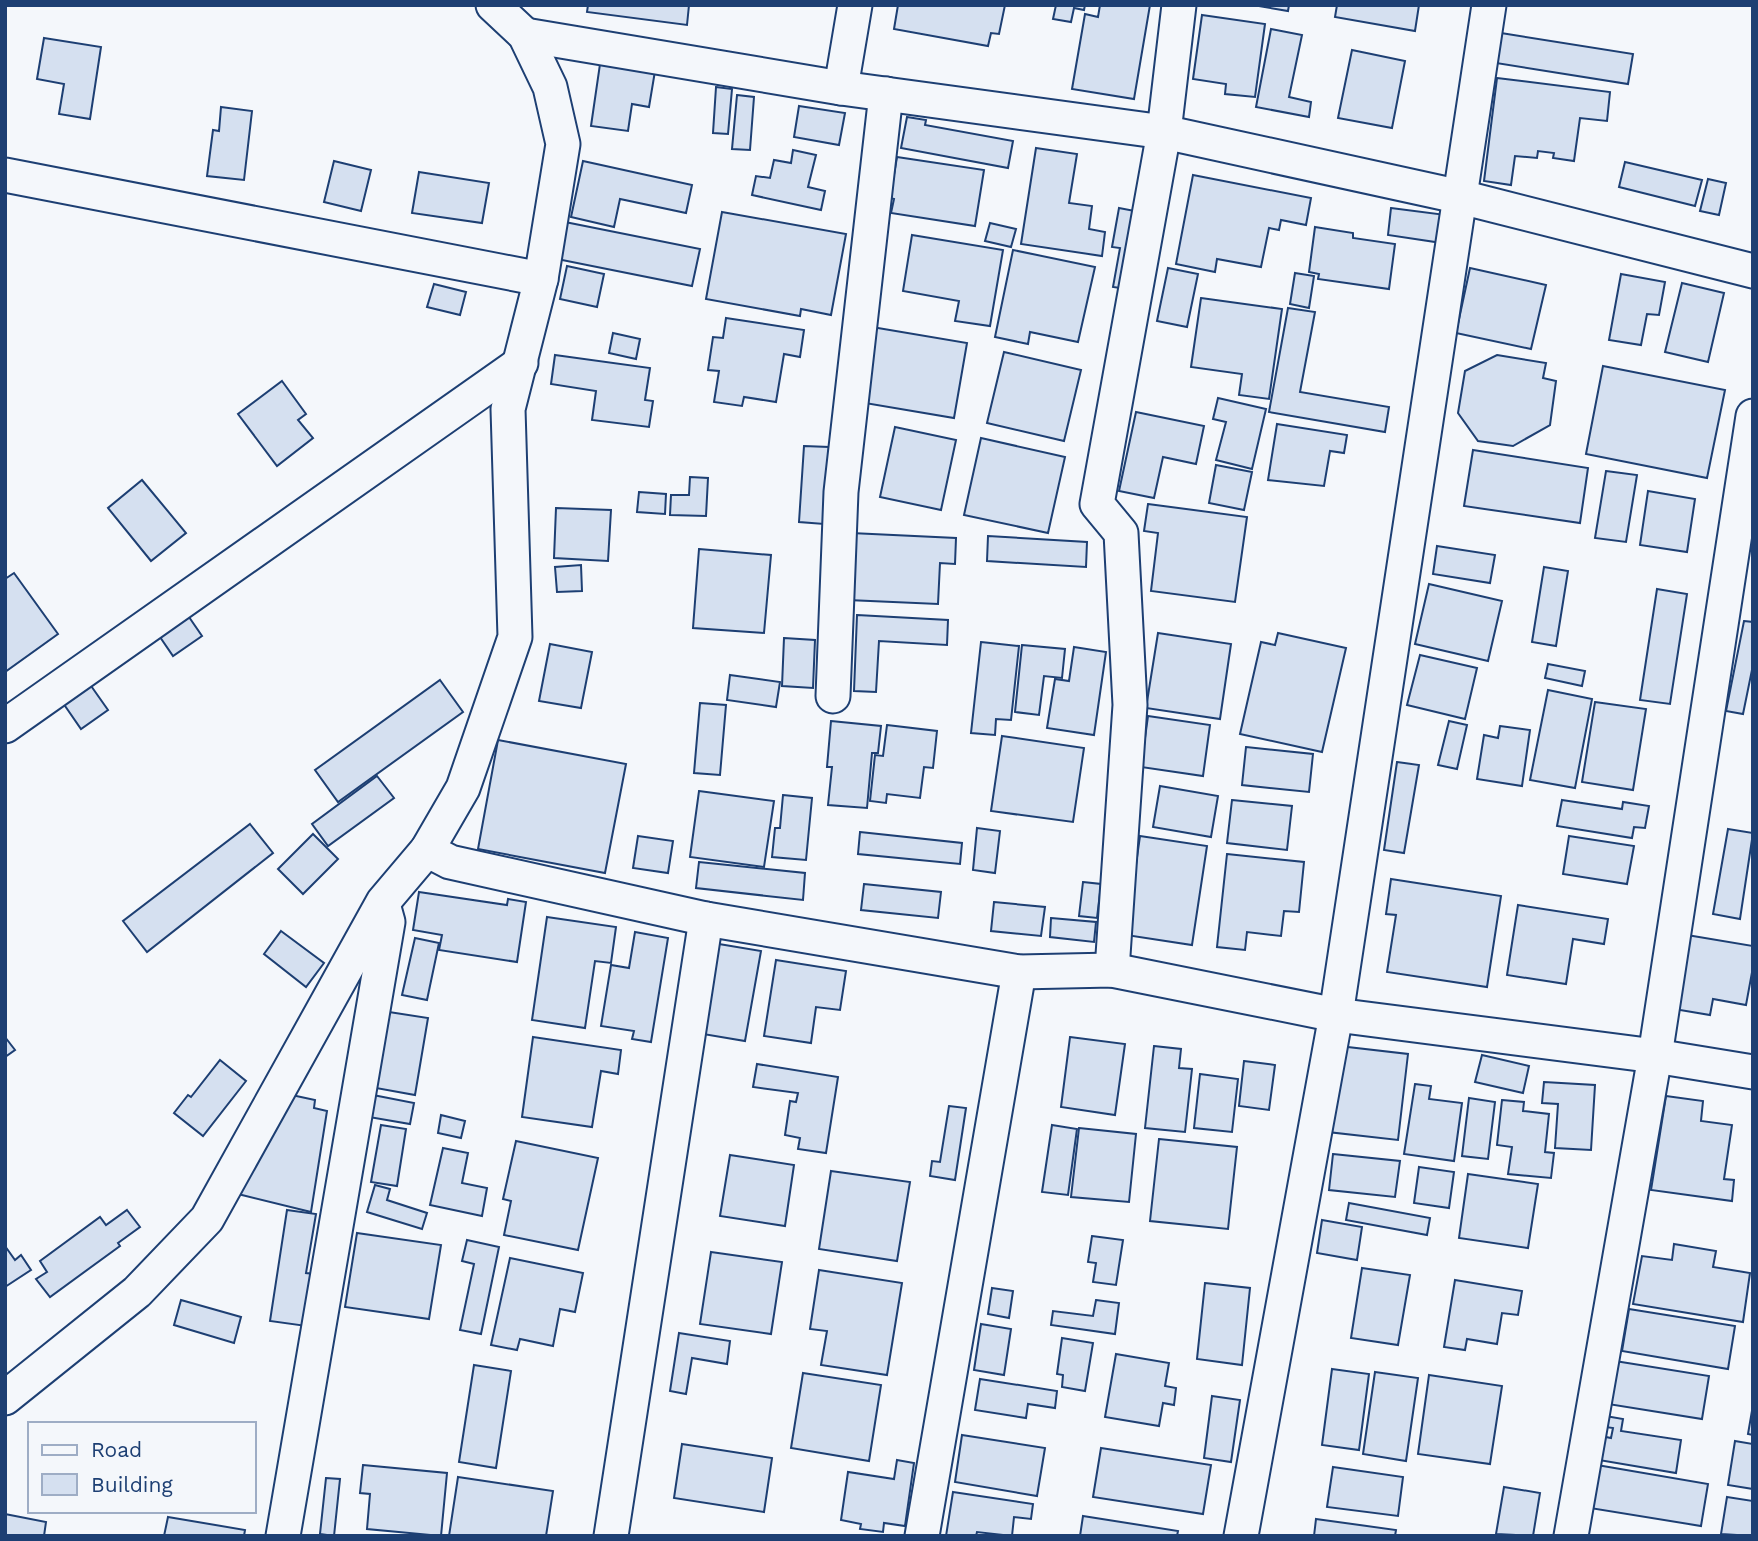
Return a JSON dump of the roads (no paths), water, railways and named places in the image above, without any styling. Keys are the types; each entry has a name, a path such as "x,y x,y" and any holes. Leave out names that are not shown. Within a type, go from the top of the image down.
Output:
{"street":[{"path":"5,1398 137,1292 207,1219 383,902 427,850 463,789 515,637 508,409 541,279 563,145 550,88 525,35 493,5"},
{"path":"841,88 855,5"},
{"path":"1112,971 1130,705 1121,533 1097,504 1164,132 1180,5"},
{"path":"1241,1536 1336,1015 1489,5"},
{"path":"525,35 841,88 1164,132 1461,197 1753,271"},
{"path":"833,695 841,492 886,94"},
{"path":"5,175 541,279"},
{"path":"5,726 521,363"},
{"path":"1571,1536 1655,1056 1753,416"},
{"path":"427,850 450,862 706,919 1019,972 1112,971 1336,1015 1655,1056 1753,1072"},
{"path":"283,1536 388,922 383,902"},
{"path":"611,1536 706,919"},
{"path":"922,1536 1019,972"}]}
